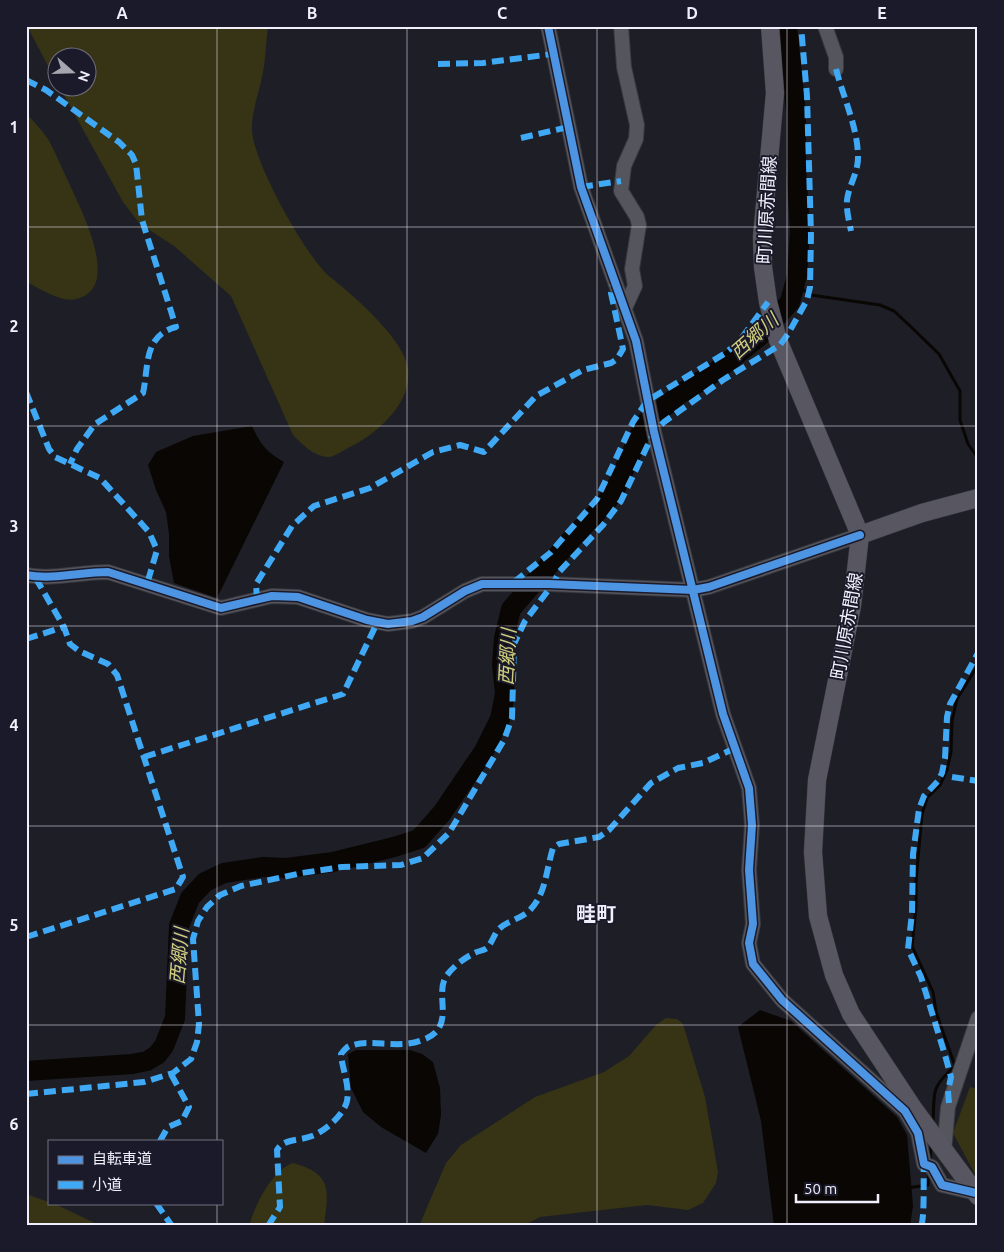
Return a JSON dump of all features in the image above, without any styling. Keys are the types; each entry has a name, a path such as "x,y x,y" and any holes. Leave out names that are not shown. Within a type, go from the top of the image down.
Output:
{"main road":[{"name":"町川原赤間線","path":"770,26 775,93 762,237 762,267 768,302 778,340 860,535 852,606 817,780 813,852 818,916 834,974 851,1014 944,1152 977,1194"},
{"path":"860,535 922,513 978,498"}],"street":[{"path":"548,26 581,187 636,341 649,410 723,714 749,788 752,825 749,870 753,924 749,943 753,964 782,1000 905,1112 918,1133 924,1164 932,1167 942,1186 977,1194"},
{"path":"621,26 624,67 637,125 636,138 624,166 621,191 637,217 639,225 632,269 635,286 624,310"},
{"path":"825,26 836,56 836,69"},
{"path":"26,575 56,576 108,572 221,608 272,596 298,597 367,620 388,624 412,621 423,617 465,591 482,584 518,583 693,590 709,587 860,535"},
{"path":"944,1152 948,1107 978,1018"}],"shaded area":[{"path":"27,26 268,26 262,79 253,116 252,131 255,146 271,186 308,250 330,277 351,294 385,328 402,353 407,364 408,378 406,391 392,415 382,425 359,442 328,457 313,452 293,435 231,296 174,246 140,224 123,202 66,98 98,98 98,48 48,48 48,66"},
{"path":"26,113 51,144 81,209 94,246 97,280 90,292 76,299 70,300 57,297 26,282"},
{"path":"252,426 265,447 284,462 217,598 174,583 169,556 166,512 148,465 156,452 193,436"},
{"path":"760,1010 791,1021 897,1117 907,1135 913,1206 910,1226 774,1226 761,1121 738,1027"},
{"path":"666,1018 677,1019 683,1024 705,1097 718,1172 716,1183 703,1203 688,1210 647,1205 540,1217 523,1226 419,1226 446,1163 461,1145 535,1097 604,1072 629,1056 656,1025"},
{"path":"356,1050 410,1050 422,1054 433,1062 440,1088 441,1115 438,1134 426,1153 381,1127 363,1112 351,1088 348,1054"},
{"path":"970,1087 978,1089 978,1180 953,1133"},
{"path":"293,1163 306,1167 322,1179 327,1194 324,1226 249,1226 255,1208 271,1180 285,1167"},
{"path":"26,1194 48,1202 48,1204 57,1205 101,1226 26,1226"}],"waterway":[{"name":"西郷川","path":"26,1071 132,1064 147,1061 157,1055 164,1046 175,1018 179,926 190,898 205,882 224,873 263,867 287,868 333,862 394,847 419,839 442,813 484,751 500,719 505,694 502,664 504,638 511,609 576,534 605,504 616,488 645,423 680,394 715,372 760,336 790,302 797,275 800,230 796,166 796,112 787,26"},
{"path":"795,284 811,295 880,305 894,311 908,324 939,354 960,391 960,420 968,444 978,458"},
{"path":"933,1124 934,1098 937,1086 955,1066 936,1012 933,992 912,946 922,814 927,798 940,785 947,770 951,752 952,721 957,699 978,665"},
{"path":"930,1162 931,1143"},
{"path":"907,1188 928,1185 929,1173"}],"marked path":[{"path":"26,1094 144,1082 173,1073 191,1059 197,1042 199,1024 193,939 198,921 207,907 220,895 241,886 302,873 342,867 401,865 423,858 449,833 504,740 512,718 514,644 525,621 553,584 559,572 603,525 621,501 654,432 664,422 723,380 780,345 807,300 810,287 811,235 807,96 801,26"},
{"path":"438,64 483,63 552,54"},
{"path":"836,69 857,144 857,167 847,200 851,231"},
{"path":"26,80 46,90 119,142 132,155 136,164 142,220 176,327 165,331 153,345 149,353 143,393 95,424 77,449 70,464"},
{"path":"521,138 568,127"},
{"path":"581,187 621,181"},
{"path":"257,600 256,584 292,526 314,506 370,488 433,452 460,445 484,452 536,396 583,370 611,363 617,359 623,349 611,293 613,283"},
{"path":"514,582 550,553 597,499 633,422 647,401 724,354 738,343 768,302"},
{"path":"26,392 49,449 55,457 100,478 149,532 157,550 147,584"},
{"path":"26,937 176,889 183,877 117,675 108,664 79,651 70,644 64,627 35,577"},
{"path":"144,757 343,694 377,623"},
{"path":"26,639 64,627"},
{"path":"949,1103 948,1091 951,1077 921,977 908,949 912,913 913,854 919,809 924,796 938,781 942,773 950,704 978,653"},
{"path":"268,1226 280,1207 277,1150 284,1143 317,1134 333,1122 345,1106 348,1095 341,1054 345,1049 351,1045 361,1043 407,1044 425,1039 435,1033 440,1026 442,1018 442,991 447,975 466,958 487,948 499,929 525,914 535,905 545,882 553,848 559,844 599,837 609,830 651,783 678,768 703,763 735,748"},
{"path":"952,777 978,781"},
{"path":"161,1140 168,1127 182,1121 189,1107 171,1074"},
{"path":"921,1226 924,1164"},
{"path":"157,1204 172,1226"}],"cycle path":[{"path":"548,26 581,187 636,341 654,432 723,714 749,788 752,825 749,870 753,924 749,943 753,964 782,1000 905,1111 918,1133 924,1164 932,1167 942,1185 976,1193"},
{"path":"26,575 47,577 108,572 221,608 272,596 298,597 367,620 388,624 412,621 423,617 465,591 482,584 549,584 693,590 709,587 860,535"}],"district":[{"name":"畦町","path":"596,914"}]}
